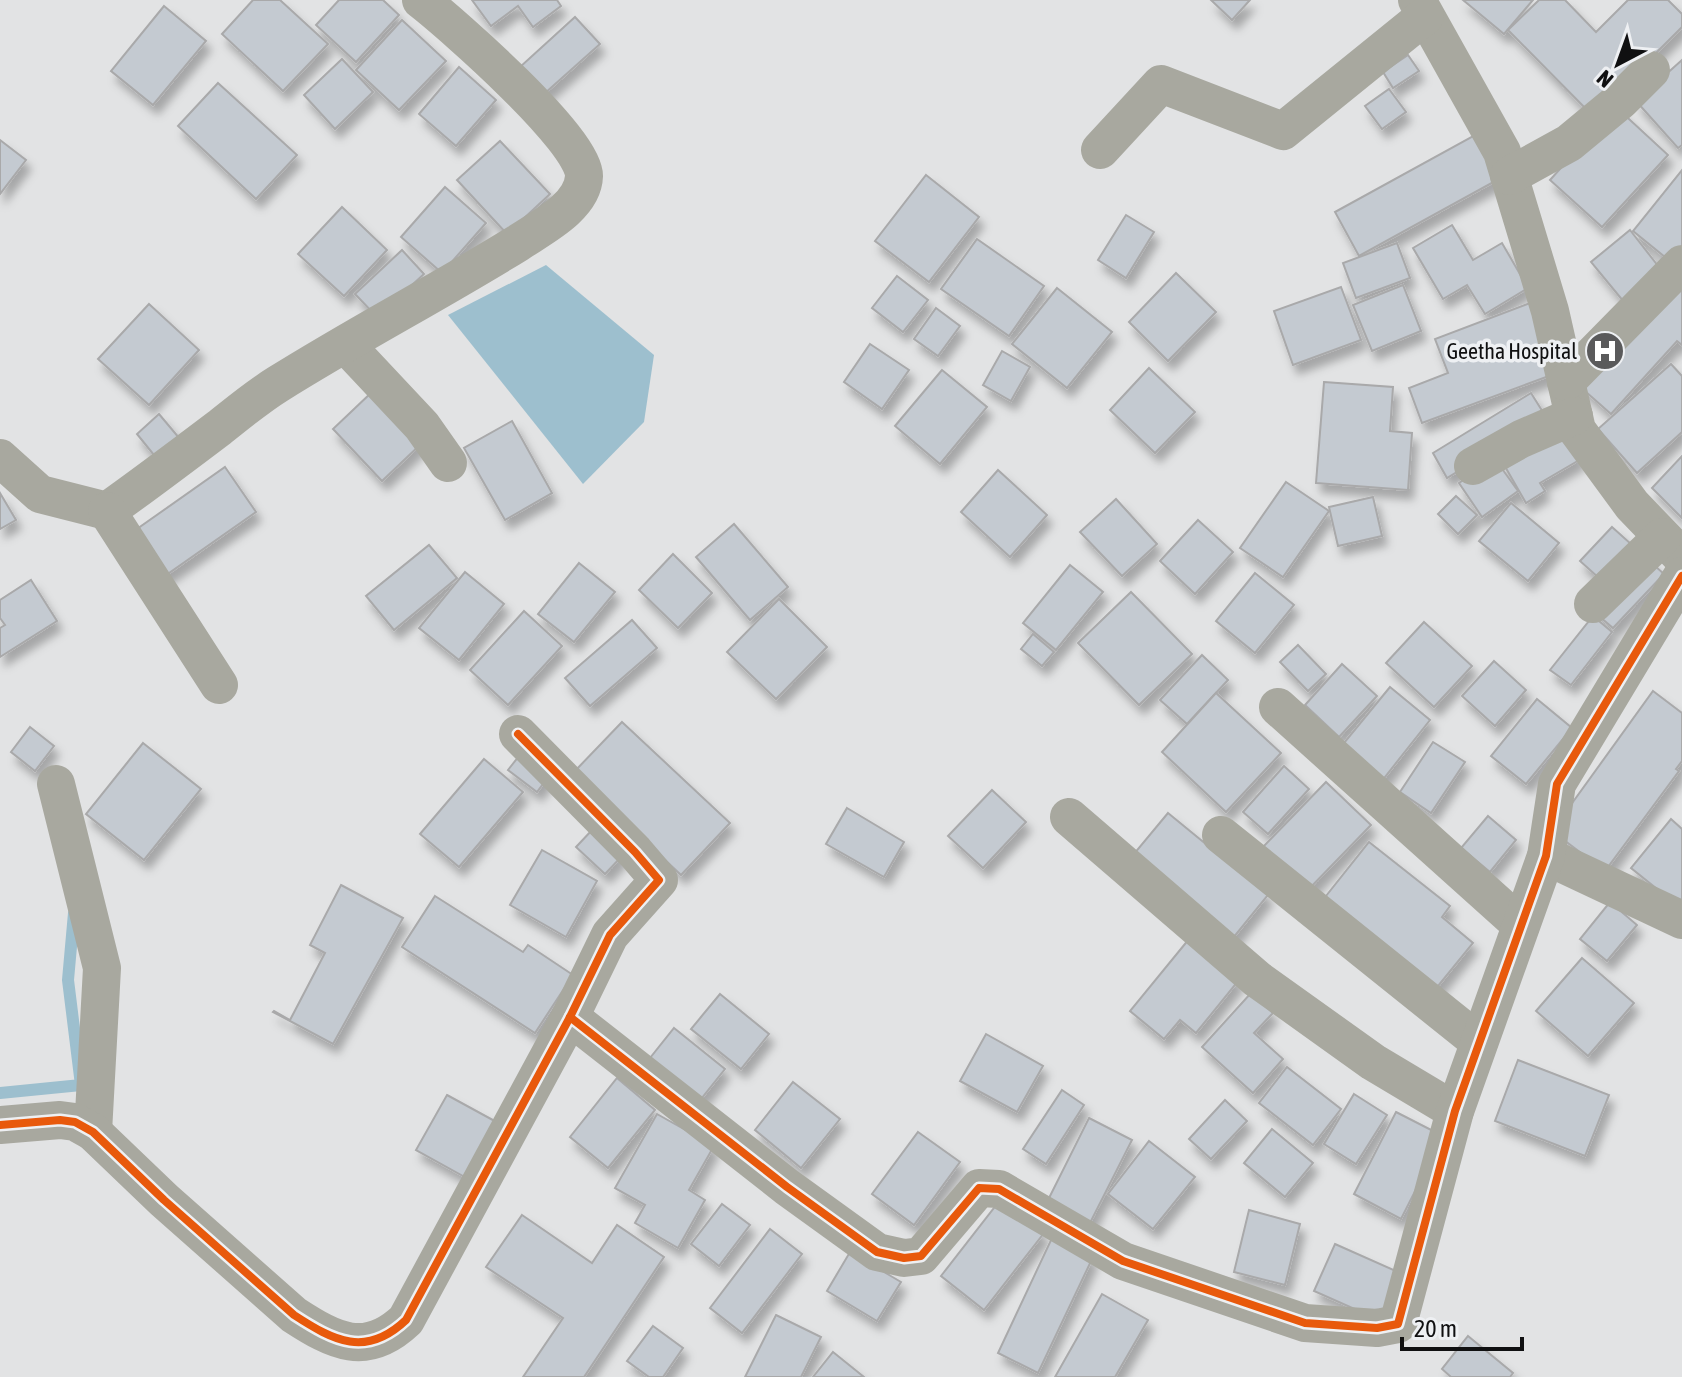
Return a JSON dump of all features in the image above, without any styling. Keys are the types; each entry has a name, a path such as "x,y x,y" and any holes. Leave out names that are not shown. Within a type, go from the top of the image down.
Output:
{"street":[{"path":"107,511 276,385 563,214 576,197 584,176 578,158 557,129 491,63 421,0"},
{"path":"1100,150 1161,84 1283,131 1421,8 1502,152 1550,311 1577,430 1632,505 1672,547 1593,604"},
{"path":"1509,176 1569,143 1621,100 1651,70"},
{"path":"1473,466 1521,439 1570,399 1682,264"},
{"path":"346,345 422,426 448,463"},
{"path":"0,458 40,494 107,511 219,685"},
{"path":"570,1017 787,1187 877,1252 904,1258 921,1256 979,1188 999,1189 1123,1261 1305,1323 1377,1328 1398,1324 1455,1111 1546,856 1557,784 1682,576"},
{"path":"1278,707 1521,925"},
{"path":"0,1125 60,1120 75,1122 93,1132 164,1200 294,1315 341,1341 369,1342 385,1337 406,1320 570,1017 610,935 659,880 518,734"},
{"path":"56,784 102,968 93,1132"},
{"path":"1069,817 1257,979 1373,1062 1455,1111"},
{"path":"1221,835 1479,1042"},
{"path":"1546,856 1682,920"}],"water":[{"path":"546,265 654,355 644,422 583,484 448,315"}],"building":[{"path":"253,0 280,0 328,44 283,91 222,34"},
{"path":"339,0 383,0 399,15 356,62 316,25"},
{"path":"472,0 557,0 561,6 533,27 518,6 491,26"},
{"path":"1211,0 1250,0 1232,20"},
{"path":"1463,0 1533,0 1504,34"},
{"path":"1539,0 1565,0 1596,32 1628,0 1668,0 1682,14 1682,27 1593,116 1508,30"},
{"path":"164,6 206,41 153,105 111,71"},
{"path":"575,17 600,44 544,94 520,67"},
{"path":"402,20 446,61 399,110 356,70"},
{"path":"1408,55 1419,71 1393,88 1383,72"},
{"path":"342,59 373,92 335,129 304,95"},
{"path":"1682,60 1682,145 1678,148 1636,101"},
{"path":"459,67 496,100 456,146 419,114"},
{"path":"218,83 297,155 256,199 178,126"},
{"path":"1389,89 1406,112 1382,129 1365,106"},
{"path":"1616,107 1668,155 1602,227 1550,180"},
{"path":"1475,135 1499,179 1359,256 1335,212"},
{"path":"0,140 26,160 0,194"},
{"path":"500,141 550,194 507,234 457,180"},
{"path":"1682,170 1682,259 1676,266 1633,231"},
{"path":"926,175 979,217 929,282 875,241"},
{"path":"445,187 486,223 442,273 401,237"},
{"path":"342,207 387,250 344,296 298,254"},
{"path":"1126,215 1154,232 1126,278 1098,260"},
{"path":"1452,225 1473,260 1502,243 1528,288 1485,314 1467,285 1443,299 1413,248"},
{"path":"1630,230 1662,271 1624,302 1591,262"},
{"path":"977,239 1044,286 1009,336 941,289"},
{"path":"1397,243 1410,278 1356,298 1343,263"},
{"path":"402,250 424,274 377,317 355,294"},
{"path":"1682,269 1682,345 1677,341 1611,414 1577,384"},
{"path":"1176,273 1216,312 1168,361 1129,322"},
{"path":"897,276 928,300 903,332 872,308"},
{"path":"1403,285 1421,331 1372,351 1353,305"},
{"path":"1341,287 1361,340 1293,365 1274,311"},
{"path":"1057,288 1112,332 1067,388 1012,344"},
{"path":"1530,303 1557,373 1422,423 1409,388 1448,373 1435,339"},
{"path":"149,304 199,350 149,405 98,359"},
{"path":"936,308 960,326 938,356 914,339"},
{"path":"870,344 909,370 882,409 844,382"},
{"path":"1002,351 1030,367 1011,401 983,385"},
{"path":"1671,364 1682,376 1682,432 1637,473 1598,429"},
{"path":"1149,368 1195,412 1155,453 1110,410"},
{"path":"942,370 987,407 940,464 895,426"},
{"path":"1324,382 1393,387 1390,431 1412,433 1408,490 1316,483"},
{"path":"372,392 422,443 382,481 333,429"},
{"path":"1531,393 1546,417 1447,478 1433,453"},
{"path":"159,414 185,445 162,465 137,434"},
{"path":"512,421 552,493 505,520 464,448"},
{"path":"1562,428 1581,459 1540,483 1545,491 1526,503 1503,463"},
{"path":"1682,456 1682,518 1652,488"},
{"path":"1495,459 1518,491 1482,517 1459,483"},
{"path":"225,467 256,512 159,580 127,536"},
{"path":"998,470 1047,515 1010,557 961,512"},
{"path":"1286,482 1329,511 1283,577 1240,548"},
{"path":"0,493 16,520 0,529"},
{"path":"1456,496 1477,515 1458,534 1438,514"},
{"path":"1373,497 1382,536 1338,546 1329,507"},
{"path":"1116,499 1157,544 1122,576 1080,532"},
{"path":"1511,503 1559,543 1528,581 1479,541"},
{"path":"1198,520 1233,552 1195,594 1160,561"},
{"path":"734,524 788,587 750,620 696,557"},
{"path":"1612,527 1641,553 1609,587 1580,561"},
{"path":"429,545 457,578 394,630 366,596"},
{"path":"673,554 712,593 678,628 639,590"},
{"path":"1644,556 1664,574 1613,628 1593,611"},
{"path":"579,563 615,592 574,642 538,614"},
{"path":"1070,565 1103,592 1056,650 1023,623"},
{"path":"465,572 504,604 459,660 419,628"},
{"path":"1255,573 1294,605 1255,653 1216,621"},
{"path":"31,580 57,621 0,657 0,628 5,625 0,618 0,600"},
{"path":"1131,592 1192,654 1139,705 1078,643"},
{"path":"779,599 827,647 776,699 727,652"},
{"path":"524,611 562,646 508,705 470,670"},
{"path":"1593,616 1612,632 1571,685 1550,670"},
{"path":"632,620 657,648 590,706 565,678"},
{"path":"1424,622 1472,666 1434,707 1386,663"},
{"path":"1033,634 1054,652 1042,666 1021,649"},
{"path":"1298,645 1326,674 1308,691 1280,662"},
{"path":"1202,655 1228,680 1187,724 1160,700"},
{"path":"1494,661 1526,690 1495,726 1462,696"},
{"path":"1342,664 1377,696 1339,737 1305,705"},
{"path":"1390,687 1430,720 1381,782 1339,749"},
{"path":"1653,691 1682,713 1682,761 1676,769 1679,771 1605,871 1552,831"},
{"path":"1216,693 1281,753 1226,812 1162,752"},
{"path":"1537,699 1572,728 1526,784 1491,756"},
{"path":"622,722 730,823 681,875 573,773"},
{"path":"30,727 54,746 35,771 11,752"},
{"path":"1433,742 1465,762 1431,813 1400,792"},
{"path":"143,743 201,789 144,860 86,814"},
{"path":"523,751 551,773 537,792 508,770"},
{"path":"484,759 523,792 459,867 420,834"},
{"path":"1284,766 1309,789 1268,834 1243,812"},
{"path":"1326,782 1371,825 1307,891 1262,848"},
{"path":"992,790 1026,822 983,868 948,836"},
{"path":"847,808 904,842 884,877 826,844"},
{"path":"1168,813 1268,895 1229,943 1128,861"},
{"path":"1488,816 1516,840 1490,872 1461,848"},
{"path":"1671,819 1682,829 1682,909 1631,868"},
{"path":"594,828 623,855 605,874 576,847"},
{"path":"1369,842 1450,906 1442,917 1473,943 1434,991 1322,901"},
{"path":"542,850 597,881 566,937 510,905"},
{"path":"341,885 403,918 333,1044 273,1012 290,1020 325,953 310,945"},
{"path":"435,896 523,952 528,945 573,975 535,1033 402,947"},
{"path":"1610,902 1637,925 1607,961 1580,939"},
{"path":"1189,939 1239,980 1196,1033 1180,1020 1164,1039 1130,1011"},
{"path":"1582,958 1634,1003 1588,1056 1536,1011"},
{"path":"1251,993 1273,1013 1254,1033 1283,1059 1253,1093 1202,1047"},
{"path":"720,994 769,1034 741,1069 691,1029"},
{"path":"674,1028 725,1069 701,1099 650,1058"},
{"path":"986,1034 1043,1066 1017,1112 960,1081"},
{"path":"1518,1060 1609,1095 1585,1156 1495,1121"},
{"path":"1287,1067 1341,1109 1313,1145 1259,1103"},
{"path":"617,1078 655,1110 608,1168 570,1137"},
{"path":"793,1082 840,1119 801,1168 755,1130"},
{"path":"1062,1090 1084,1105 1046,1164 1023,1149"},
{"path":"1354,1094 1387,1115 1356,1164 1324,1144"},
{"path":"447,1095 502,1125 472,1181 416,1150"},
{"path":"1225,1100 1247,1121 1211,1159 1189,1139"},
{"path":"1396,1112 1443,1136 1401,1219 1354,1194"},
{"path":"657,1114 714,1146 689,1190 705,1200 678,1248 635,1223 645,1205 615,1188"},
{"path":"1089,1118 1132,1140 1090,1223 1047,1202"},
{"path":"1272,1129 1313,1163 1285,1197 1244,1163"},
{"path":"918,1132 960,1162 914,1225 872,1194"},
{"path":"1149,1141 1195,1177 1153,1229 1108,1194"},
{"path":"1001,1199 1044,1233 984,1310 941,1276"},
{"path":"722,1204 750,1225 719,1266 691,1244"},
{"path":"1249,1210 1300,1224 1285,1285 1234,1272"},
{"path":"522,1215 592,1263 617,1225 664,1257 584,1377 523,1377 563,1318 486,1267"},
{"path":"770,1229 802,1254 742,1333 710,1308"},
{"path":"1052,1238 1093,1257 1038,1373 998,1353"},
{"path":"1335,1244 1407,1276 1386,1323 1314,1291"},
{"path":"850,1252 901,1282 877,1321 827,1291"},
{"path":"1102,1294 1148,1320 1115,1377 1055,1377"},
{"path":"776,1315 821,1337 801,1377 745,1377"},
{"path":"653,1326 683,1348 663,1377 649,1377 627,1361"},
{"path":"1468,1336 1513,1373 1510,1377 1451,1377 1442,1369"},
{"path":"833,1352 864,1377 813,1377"}],"waterway":[{"path":"0,1093 81,1085 68,980 74,913"}],"cycle path":[{"path":"570,1017 787,1187 877,1252 904,1258 921,1256 979,1188 999,1189 1123,1261 1305,1323 1377,1328 1398,1324 1455,1111 1546,856 1557,784 1682,576"},
{"path":"0,1125 60,1120 75,1122 93,1132 164,1200 294,1315 323,1332 350,1342 377,1339 391,1332 406,1320 570,1017 610,935 659,880 518,734"}],"place":[{"name":"Geetha Hospital","path":"1605,351"}]}
